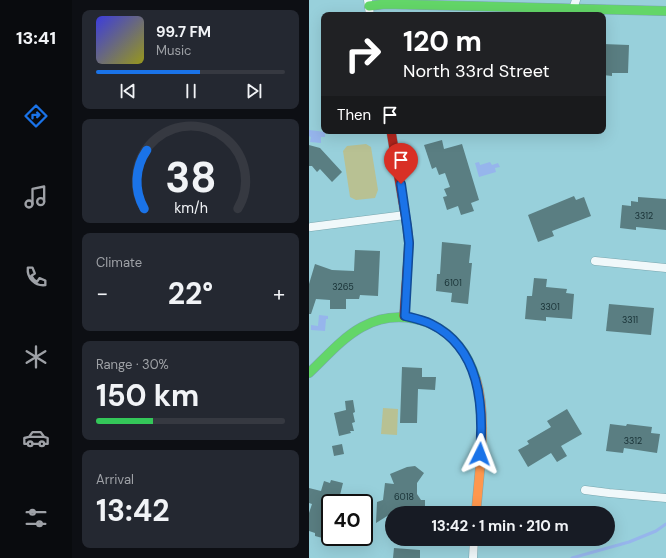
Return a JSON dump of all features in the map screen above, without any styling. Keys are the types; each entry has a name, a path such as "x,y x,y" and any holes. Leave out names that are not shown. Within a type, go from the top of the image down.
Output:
{"street":[{"path":"369,7 385,4 574,4 666,11"},
{"path":"392,134 409,243 405,316"},
{"path":"311,227 405,215"},
{"path":"595,261 666,268"},
{"path":"309,373 345,339 362,326 375,321 389,317 405,316 430,323 445,332 457,343 468,360 476,382 480,405 481,425 476,506"},
{"path":"585,490 666,498"},
{"path":"473,558 474,546"}],"green space":[{"path":"366,144 371,147 378,190 375,198 356,200 350,197 343,151 347,146"},
{"path":"383,408 398,409 397,435 381,434"}],"water":[{"path":"309,130 321,132 321,134 325,134 325,137 321,137 321,143 310,142 311,137 309,136"},
{"path":"479,162 480,165 490,162 492,165 498,163 500,167 495,168 496,172 479,177 475,163"},
{"path":"319,315 328,316 328,319 326,319 325,331 311,330 311,325 318,326"}],"building":[{"path":"606,44 629,45 628,73 612,73 612,76 606,75"},
{"path":"442,140 444,149 462,144 479,200 471,203 474,211 461,215 458,206 447,210 443,197 447,196 444,189 450,187 445,173 439,175 436,167 432,169 424,145"},
{"path":"309,145 320,148 342,172 332,182 320,169 317,172 312,166 309,166"},
{"path":"574,196 576,200 584,197 591,216 552,231 554,236 538,242 528,215"},
{"path":"638,197 666,199 666,230 636,227 636,230 620,228 622,205 631,206 631,201 638,202"},
{"path":"442,242 471,245 469,263 472,263 468,304 451,302 452,293 436,291 437,274 440,274"},
{"path":"355,250 380,251 378,296 360,295 359,299 346,299 346,309 330,309 330,300 316,299 311,314 309,314 309,284 315,264 332,270 354,271"},
{"path":"534,278 547,279 546,287 567,289 566,293 574,294 572,319 546,317 546,321 525,319 527,296 532,296"},
{"path":"609,304 654,308 651,335 606,331"},
{"path":"402,367 422,368 422,377 436,377 435,390 418,389 417,423 400,423"},
{"path":"353,400 355,422 352,423 354,431 350,431 351,433 339,436 334,413 346,410 345,401"},
{"path":"567,409 582,434 561,446 567,456 557,462 551,453 528,467 518,450 529,444 527,441 551,427 547,421"},
{"path":"610,424 626,426 627,424 652,427 651,433 660,434 657,453 624,448 623,453 606,451"},
{"path":"342,444 344,454 334,456 332,446"},
{"path":"415,466 424,473 417,483 417,494 421,500 425,500 425,506 385,506 385,517 376,523 377,502 383,500 385,483 394,484 390,474 407,467"},
{"path":"331,480 343,483 340,494 321,494 321,538 315,536 315,533 309,531 309,513 312,504 309,503 309,488 321,491 324,481 330,483"},
{"path":"394,548 420,550 420,558 393,558"}],"waterway":[{"path":"572,558 629,542 656,531 666,524"}],"traffic: fast":[{"path":"369,6 385,4 666,11"},
{"path":"309,373 341,342 355,331 375,321 401,317 427,322 450,336 464,353 476,379"}],"traffic: slow":[{"path":"476,379 480,394 482,428 477,506"}],"traffic: jam":[{"path":"392,134 409,243 404,316"}],"route":[{"path":"401,184 409,243 405,316 430,323 445,332 457,343 468,360 476,382 480,405 480,454"}]}
